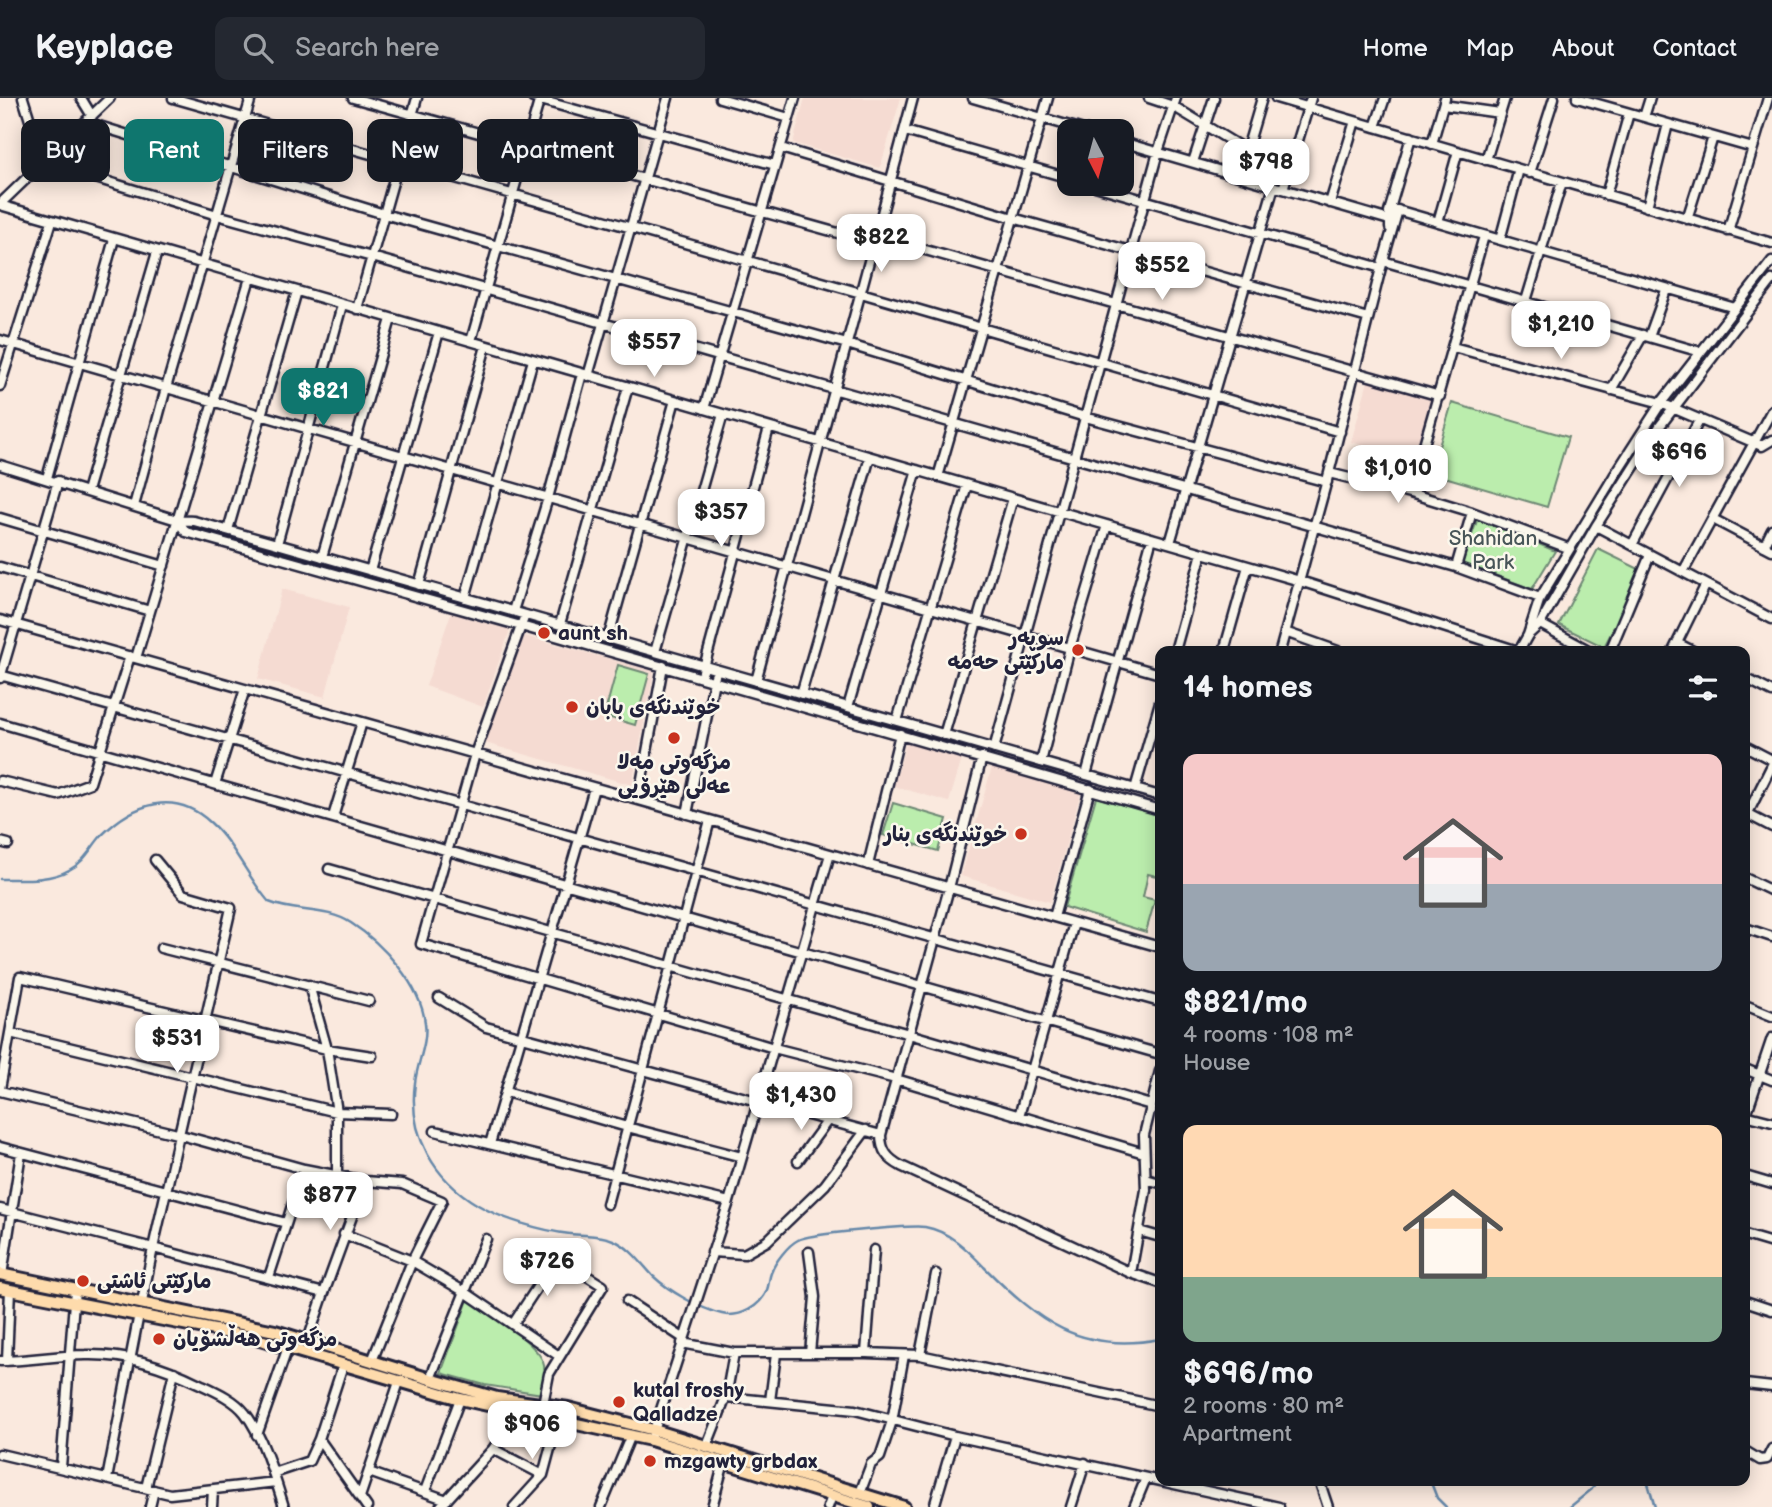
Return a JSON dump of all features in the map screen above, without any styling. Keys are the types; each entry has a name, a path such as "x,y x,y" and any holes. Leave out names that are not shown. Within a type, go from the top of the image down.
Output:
{"main road":[{"path":"1,1275 238,1321 308,1340 429,1380 497,1398 568,1408 653,1435 830,1501 869,1507"},
{"path":"5,1289 250,1336 460,1399 631,1435 653,1435 706,1446 904,1507"}],"street":[{"path":"23,98 30,119"},
{"path":"81,98 89,119 110,98"},
{"path":"173,98 244,119 251,98"},
{"path":"353,98 477,133"},
{"path":"411,119 417,98"},
{"path":"513,611 603,324 668,98"},
{"path":"720,98 789,118"},
{"path":"704,409 795,98"},
{"path":"756,681 914,98"},
{"path":"973,98 1057,122"},
{"path":"938,477 1048,98"},
{"path":"1149,98 1174,101 1205,125 1287,175"},
{"path":"1193,162 1214,98"},
{"path":"1239,176 1262,98"},
{"path":"1276,98 1310,103 1374,127 1772,243"},
{"path":"1374,127 1385,98"},
{"path":"1486,160 1505,98"},
{"path":"1530,173 1554,98"},
{"path":"1577,98 1602,101 1629,113 1753,148"},
{"path":"1644,117 1650,98"},
{"path":"532,119 537,99 775,165"},
{"path":"994,749 1174,101"},
{"path":"1432,144 1444,102 1500,113"},
{"path":"1728,230 1768,102"},
{"path":"1170,543 1260,233 1278,188 1287,175 1310,103"},
{"path":"1606,195 1629,113"},
{"path":"1330,203 1355,121"},
{"path":"1647,207 1668,124"},
{"path":"110,126 384,214 847,344 1085,417 1198,448 1328,478 1410,493 1472,512 1568,548"},
{"path":"905,131 1057,174"},
{"path":"1687,219 1713,137"},
{"path":"1281,646 1390,237 1411,138"},
{"path":"134,506 238,141"},
{"path":"1134,145 1388,220"},
{"path":"780,148 1013,218 1368,318"},
{"path":"1438,222 1458,151"},
{"path":"1500,240 1519,169"},
{"path":"638,177 762,212 998,271 1440,396"},
{"path":"463,180 1340,432"},
{"path":"23,182 0,204 202,265 1202,552 1502,646"},
{"path":"109,182 1456,567 1540,598"},
{"path":"357,309 393,182"},
{"path":"471,341 516,182"},
{"path":"1526,302 1562,182"},
{"path":"1131,196 1260,233 1471,286 1701,352"},
{"path":"1390,237 1388,220 1394,209"},
{"path":"1394,209 1735,308"},
{"path":"0,386 52,221"},
{"path":"1410,493 1484,236"},
{"path":"47,478 114,239"},
{"path":"87,491 157,251"},
{"path":"1521,646 1528,635 1540,598 1568,548 1661,403 1772,261"},
{"path":"0,780 58,795 90,783 114,707 150,611 250,278"},
{"path":"1528,635 1540,624 1596,526 1673,407 1772,280"},
{"path":"1611,390 1646,336 1666,289"},
{"path":"229,530 296,291"},
{"path":"277,544 342,305"},
{"path":"323,557 391,319"},
{"path":"370,571 439,332"},
{"path":"0,340 1155,673"},
{"path":"419,585 486,346"},
{"path":"1453,347 1661,403 1762,446 1772,440"},
{"path":"465,598 533,360"},
{"path":"560,624 628,387"},
{"path":"608,639 675,400"},
{"path":"1683,572 1772,410"},
{"path":"655,652 723,414"},
{"path":"1632,545 1700,419"},
{"path":"702,677 769,428"},
{"path":"801,694 870,457"},
{"path":"0,465 177,520 194,521 229,530 1155,795"},
{"path":"848,707 917,470"},
{"path":"58,481 0,676 1155,1001"},
{"path":"897,721 967,485"},
{"path":"944,734 1013,498"},
{"path":"1456,567 1472,512"},
{"path":"0,518 164,566"},
{"path":"1713,519 1768,548 1772,530"},
{"path":"177,520 186,533 702,677 1155,808"},
{"path":"1041,762 1070,648 1107,525"},
{"path":"1596,526 1772,619"},
{"path":"1086,775 1152,538"},
{"path":"1176,646 1202,552"},
{"path":"1612,646 1650,555"},
{"path":"1225,646 1248,566"},
{"path":"0,567 150,611"},
{"path":"1675,646 1706,584"},
{"path":"525,615 475,754 421,944 774,1048 896,1079 1144,1153"},
{"path":"0,620 1155,946"},
{"path":"1540,624 1582,646"},
{"path":"1285,632 1324,646"},
{"path":"638,800 663,666"},
{"path":"687,814 717,670"},
{"path":"1750,681 1772,692"},
{"path":"775,698 778,687"},
{"path":"215,784 245,689"},
{"path":"1135,789 1155,719"},
{"path":"333,817 362,722"},
{"path":"0,723 1046,1020 1155,1053"},
{"path":"868,865 901,734"},
{"path":"1750,749 1772,762 1750,806"},
{"path":"982,757 881,1135 886,1155 901,1166 1131,1273 1155,1281"},
{"path":"491,1144 594,788"},
{"path":"1054,917 1090,789"},
{"path":"1750,818 1772,827"},
{"path":"607,1204 710,820"},
{"path":"653,1435 729,1202 830,854"},
{"path":"142,1302 164,1191 231,908 183,894 155,860"},
{"path":"329,869 1152,1105"},
{"path":"1750,880 1772,891"},
{"path":"1019,1116 1074,923"},
{"path":"1750,930 1772,937"},
{"path":"161,948 369,1001"},
{"path":"372,1056 327,1049 20,977 0,1090 304,1169 365,1181 402,1184 442,1201 412,1261 372,1361"},
{"path":"309,985 327,1049 337,1112 337,1174"},
{"path":"439,998 486,1027 881,1135"},
{"path":"1750,1008 1772,1016"},
{"path":"10,1033 337,1112 391,1114"},
{"path":"1750,1101 1772,1038"},
{"path":"1750,1071 1772,1080"},
{"path":"506,1092 742,1157"},
{"path":"1131,1273 1146,1180 1144,1135 1155,1092"},
{"path":"1750,1117 1772,1122"},
{"path":"798,1161 828,1120"},
{"path":"435,1130 729,1202"},
{"path":"712,1252 744,1254 767,1241 825,1185 866,1130"},
{"path":"0,1147 286,1223"},
{"path":"1,1275 21,1153"},
{"path":"270,1277 304,1169"},
{"path":"1750,1177 1772,1184"},
{"path":"1146,1180 1155,1182"},
{"path":"308,1340 365,1181"},
{"path":"0,1209 324,1293"},
{"path":"1139,1231 1155,1236"},
{"path":"344,1234 412,1261 465,1292 559,1356"},
{"path":"1750,1236 1772,1243"},
{"path":"429,1380 486,1239"},
{"path":"866,1353 874,1250"},
{"path":"809,1252 815,1297 810,1353"},
{"path":"513,1324 557,1257 603,1286 549,1374 543,1404"},
{"path":"920,1355 936,1274"},
{"path":"5,1289 3,1361 100,1355 130,1358 174,1372 234,1402 245,1412 257,1435 284,1507"},
{"path":"61,1467 75,1289"},
{"path":"627,1301 683,1340 734,1353 920,1355 1155,1405"},
{"path":"1750,1303 1772,1310"},
{"path":"107,1479 139,1314"},
{"path":"257,1435 288,1348"},
{"path":"706,1446 726,1397 734,1353"},
{"path":"770,1401 776,1354"},
{"path":"860,1493 871,1464 880,1457 892,1421 904,1354"},
{"path":"0,1454 170,1494 213,1490 274,1478 309,1461 343,1365"},
{"path":"150,1507 150,1489 174,1372"},
{"path":"360,1497 399,1382"},
{"path":"1750,1385 1772,1387"},
{"path":"726,1397 855,1410 955,1436 1155,1480"},
{"path":"425,1491 460,1399"},
{"path":"369,1472 425,1491 443,1504 493,1449 519,1412"},
{"path":"514,1507 543,1475 558,1419"},
{"path":"601,1507 631,1435"},
{"path":"934,1507 955,1436"},
{"path":"319,1439 367,1507"},
{"path":"493,1449 543,1475"},
{"path":"1750,1454 1760,1460 1767,1458 1772,1449"},
{"path":"712,1507 724,1462"},
{"path":"1071,1507 1085,1463"},
{"path":"1134,1507 1146,1478"},
{"path":"1187,1486 1279,1507"},
{"path":"1321,1486 1328,1507"},
{"path":"212,1507 213,1490"}],"shaded area":[{"path":"805,98 901,98 880,168 793,143"},
{"path":"1368,381 1432,399 1413,460 1351,442"},
{"path":"282,589 349,607 325,697 258,679"},
{"path":"451,613 510,630 483,707 426,686"},
{"name":"خوێندنگەی بابان","path":"525,636 654,671 632,785 485,743 519,644"},
{"path":"906,743 962,759 949,802 894,786"},
{"name":"خوێندنگەی بنار","path":"992,767 1081,792 1050,902 961,876"}],"green space":[{"path":"1452,403 1568,437 1547,507 1431,473"},
{"name":"Shahidan Park","path":"1478,518 1555,551 1532,589 1462,563"},
{"path":"1598,549 1643,571 1605,646 1559,625"},
{"path":"618,665 649,674 635,725 604,716"},
{"path":"1096,797 1155,814 1155,876 1148,874 1143,897 1155,900 1146,932 1064,907"},
{"path":"893,803 947,819 938,851 883,835"},
{"path":"468,1300 510,1328 539,1354 545,1370 542,1394 485,1385 441,1373"}],"waterway":[{"path":"0,879 45,878 75,867 114,824 141,808 169,803 197,812 220,832 269,902 289,908 321,912 351,923 387,953 408,980 422,1009 426,1030 415,1083 416,1120 427,1154 449,1182 478,1205 510,1220 547,1230 613,1240 630,1251 667,1288 704,1308 729,1315 749,1310 764,1296 771,1273 779,1259 798,1240 860,1230 925,1227 958,1242 1023,1303 1062,1329 1106,1342 1155,1340"},
{"path":"1432,1486 1437,1498 1446,1507"},
{"path":"1570,1507 1594,1486"},
{"path":"1649,1486 1655,1507"}],"place":[{"name":"aunt sh","path":"544,633"},
{"name":"سوپەر مارکێتی حەمە","path":"1078,650"},
{"name":"خوێندنگەی بابان","path":"572,707"},
{"name":"مزگەوتی مەلا عەلی هێرۆیی","path":"674,738"},
{"name":"خوێندنگەی بنار","path":"1021,834"},
{"name":"مارکێتی ئاشتی","path":"83,1281"},
{"name":"مزگەوتی ھەڵشۆیان","path":"159,1339"},
{"name":"kutal froshy Qalladze","path":"619,1402"},
{"name":"mzgawty grbdax","path":"650,1461"}]}
